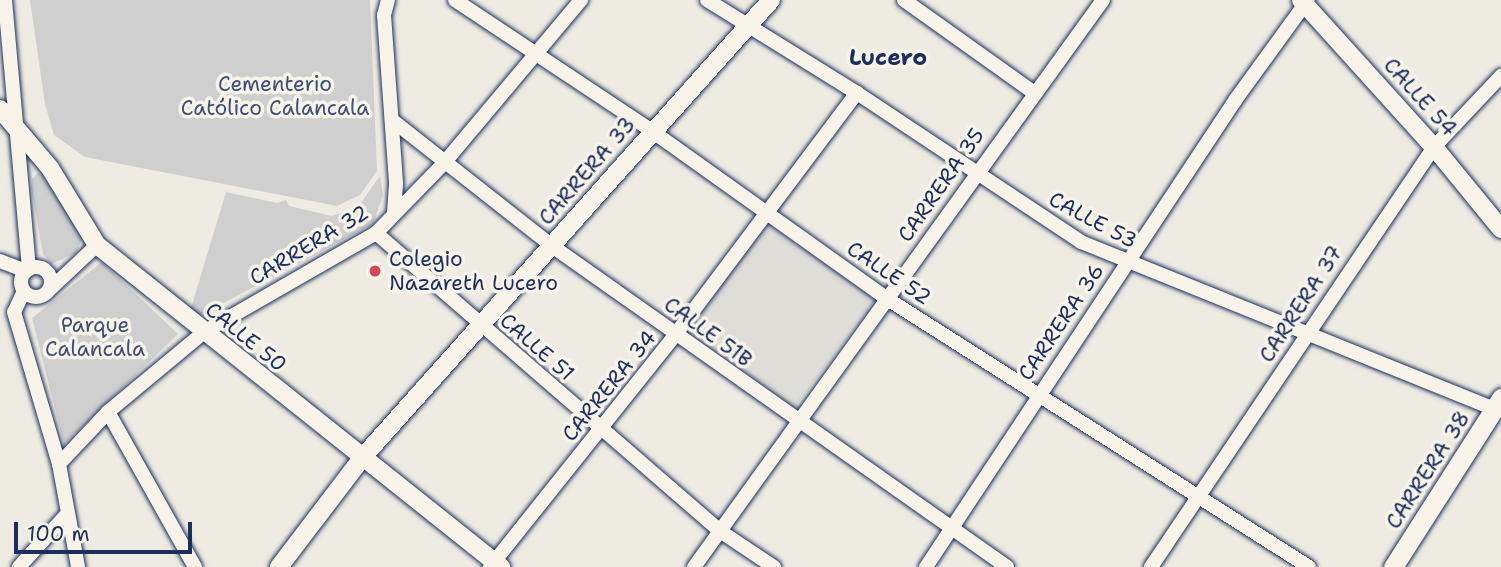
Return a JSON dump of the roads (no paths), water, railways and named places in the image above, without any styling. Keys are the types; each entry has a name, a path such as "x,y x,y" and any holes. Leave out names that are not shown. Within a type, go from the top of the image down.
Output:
{"main road":[{"name":"CARRERA 38","path":"1393,567 1497,404"}],"street":[{"path":"5,0 15,123 33,280 11,313 59,464 78,567"},
{"path":"388,0 384,15 393,120 394,214"},
{"name":"CALLE 52","path":"455,0 652,131 886,298 1200,495 1308,567"},
{"name":"CARRERA 32","path":"59,464 108,411 204,332 376,233 445,162 581,0"},
{"name":"CALLE 53","path":"707,0 857,93 1064,233 1126,262 1307,335 1497,404"},
{"name":"CARRERA 33","path":"279,567 362,458 771,0"},
{"path":"904,0 921,4 1033,92"},
{"name":"CARRERA 35","path":"694,567 1033,92 1103,0"},
{"name":"CALLE 54","path":"1304,1 1434,146 1501,229"},
{"name":"CARRERA 36","path":"926,567 1126,262 1304,1"},
{"name":"CARRERA 37","path":"1151,567 1434,146 1501,76"},
{"name":"CARRERA 34","path":"495,565 676,335 857,93"},
{"name":"CALLE 50","path":"0,109 15,123 50,168 97,245 495,565"},
{"name":"CALLE 51B","path":"393,120 552,246 950,530 1007,567"},
{"path":"22,172 38,164 50,168"},
{"name":"CALLE 51","path":"376,233 600,430 720,531 774,567"},
{"path":"0,263 33,280 68,270 97,245"},
{"path":"108,411 195,567"},
{"path":"19,567 67,514"}],"place":[{"name":"Colegio Nazareth Lucero","path":"375,271"}],"district":[{"name":"Lucero","path":"888,57"}],"park label":[{"name":"Cementerio Católico Calancala","path":"275,96"},
{"name":"Parque Calancala","path":"95,337"}]}
